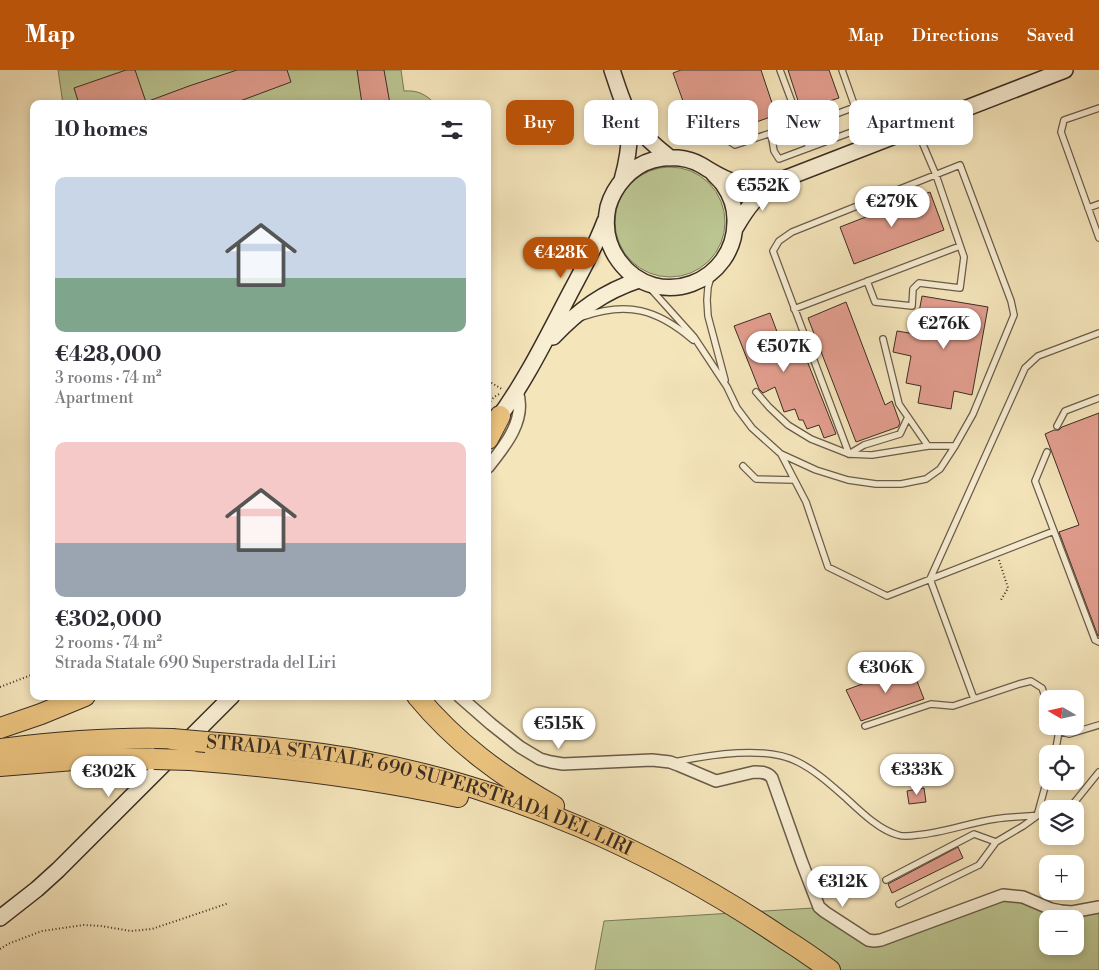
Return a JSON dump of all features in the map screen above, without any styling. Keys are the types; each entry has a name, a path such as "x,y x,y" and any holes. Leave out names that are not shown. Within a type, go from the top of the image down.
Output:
{"highway":[{"path":"0,728 75,700"},
{"path":"421,700 454,736 496,770 536,795 656,862"},
{"name":"STRADA STATALE 690 SUPERSTRADA DEL LIRI","path":"0,749 77,741 141,738 172,739 298,750 400,769 459,784 550,814 656,862 744,911 830,970"},
{"name":"STRADA STATALE 690 SUPERSTRADA DEL LIRI","path":"0,766 100,759 154,758 272,767 345,776 470,799 504,808 545,820 656,862"}],"main road":[{"path":"612,70 623,100"},
{"path":"973,106 1065,70"},
{"path":"540,351 592,254 611,198 621,180 629,145"},
{"path":"655,145 670,158"},
{"path":"713,173 738,183 760,184 776,182 870,145"},
{"path":"621,180 635,168 652,160 686,159 700,164 724,184 731,198 735,213 736,229"},
{"path":"606,217 607,236 613,253 624,268 642,281 662,287 680,287 696,282 712,273 724,261 732,246 736,229 746,211 754,200 776,182"},
{"path":"494,421 540,351 562,327 595,300 608,292 642,281"},
{"path":"0,918 38,889 58,870 228,700"}],"street":[{"path":"491,463 506,441 518,418 520,408 512,391"},
{"path":"464,700 520,747 545,761 563,764 652,760 670,762 716,780 754,772 764,772 771,776 819,907 868,940 881,940 1004,895 1024,897 1051,909 1061,911 1072,912 1099,907"}],"lane":[{"path":"780,70 791,100"},
{"path":"839,113 855,107 842,70"},
{"path":"1099,108 1064,120 1061,132 1099,238"},
{"path":"758,137 770,133 774,151 779,159 849,133"},
{"path":"867,281 875,302 912,306 913,289 919,283 960,288 964,257 936,175 923,145"},
{"path":"642,281 683,323 701,346 752,428 781,454 816,470 848,480 876,484 901,484 926,479 940,469 973,414 1014,315 1011,301 960,165 792,232 779,241 773,251 849,454"},
{"path":"1088,208 1099,204"},
{"path":"794,309 960,246"},
{"path":"712,273 708,288 708,316 727,387"},
{"path":"562,327 578,318 596,312 615,308 632,308 664,319 701,346"},
{"path":"974,699 930,579 1026,368 1038,356 1099,333"},
{"path":"883,339 900,404 928,446"},
{"path":"756,392 788,425 811,439 849,454 872,455 928,446 955,446"},
{"path":"1057,426 1065,411 1099,398"},
{"path":"849,454 864,445 900,434 908,417"},
{"path":"1046,452 1035,482 1098,640"},
{"path":"781,454 806,502 828,567 887,596 1054,531"},
{"path":"743,466 756,478 794,480"},
{"path":"864,726 931,704 953,706 1031,681 1043,690"},
{"path":"1084,730 1099,725"},
{"path":"670,762 752,752 788,758 812,770 870,820 899,836 933,834 995,818 1037,816"},
{"path":"1076,800 1099,772"},
{"path":"899,904 979,865 996,842 1037,816 1044,790"},
{"path":"886,880 974,834 996,842"}],"path":[{"path":"491,382 512,391"},
{"path":"997,553 1008,588 1001,600"},
{"path":"0,686 30,675"},
{"path":"0,949 42,931 84,925 131,931 152,929 229,904"}],"green space":[{"path":"58,70 401,70 404,91 421,93 430,100 62,100"},
{"path":"670,167 691,172 709,183 720,201 725,222 720,243 709,261 691,272 670,277 649,272 631,261 620,243 615,222 620,201 631,183 649,172"},
{"path":"1006,897 1040,910 1039,955 1084,955 1084,913 1099,912 1099,970 595,970 604,921 813,908 864,943"}],"building":[{"path":"126,70 135,70 145,100 78,100 74,88"},
{"path":"237,70 287,70 291,82 243,100 151,100"},
{"path":"357,70 384,70 389,100 361,100"},
{"path":"681,70 761,70 771,100 768,100 768,118 758,121 758,100 683,100 673,73"},
{"path":"788,70 829,70 839,98 833,100 798,100"},
{"path":"930,192 944,230 854,264 840,227"},
{"path":"922,296 988,307 972,395 954,391 951,409 918,403 921,386 906,383 911,356 893,352 897,331 915,334"},
{"path":"846,302 885,405 892,401 900,423 898,427 856,442 808,318"},
{"path":"770,313 785,353 802,348 836,434 824,438 819,425 807,429 803,420 799,420 795,409 784,412 775,387 763,393 759,389 734,326"},
{"path":"1099,413 1098,636 1059,532 1079,525 1045,434"},
{"path":"911,666 924,699 861,721 846,690"},
{"path":"924,788 926,802 909,804 907,791"},
{"path":"958,847 963,858 892,893 888,884"}]}
